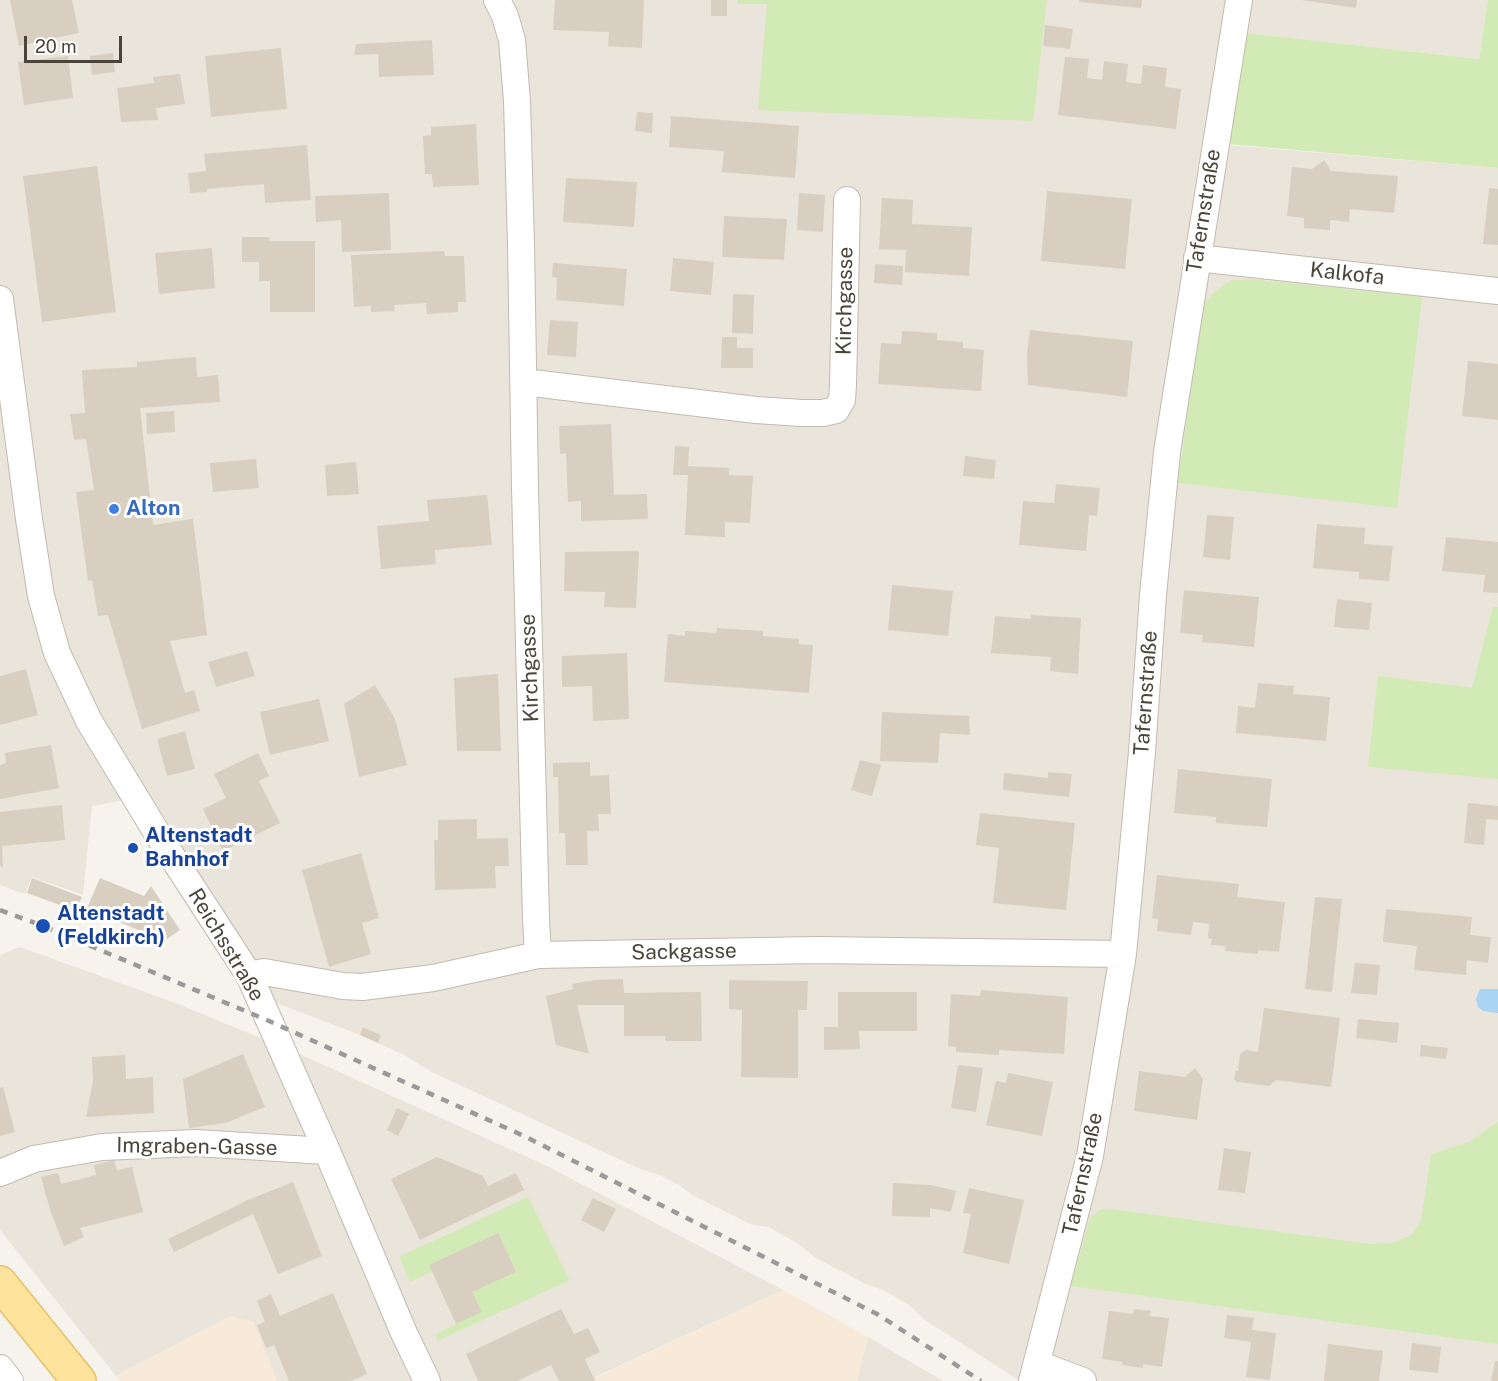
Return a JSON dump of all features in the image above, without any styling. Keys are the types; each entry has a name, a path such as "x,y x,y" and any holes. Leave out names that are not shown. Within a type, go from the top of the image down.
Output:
{"main road":[{"path":"0,1283 79,1381"}],"street":[{"name":"Kirchgasse","path":"497,0 505,16 512,40 517,102 535,908 538,955"},
{"name":"Tafernstraße","path":"1035,1372 1089,1156 1123,954 1167,452 1239,0"},
{"name":"Kirchgasse","path":"524,382 756,410 802,413 823,413 836,410 842,400 843,385 847,200"},
{"name":"Kalkofa","path":"1197,258 1498,291"},
{"name":"Reichsstraße","path":"0,299 39,585 57,653 95,731 249,975 427,1381"},
{"name":"Sackgasse","path":"249,975 264,972 342,986 362,987 433,978 538,955 817,950 1123,954"},
{"name":"Imgraben-Gasse","path":"0,1173 34,1159 102,1147 196,1143 327,1150"},
{"path":"0,1368 10,1381"},
{"path":"1035,1372 1083,1381"}],"shaded area":[{"path":"0,0 1488,0 1479,59 1234,32 1216,144 1498,168 1498,1381 1020,1381 925,1320 909,1305 816,1258 797,1243 769,1227 752,1225 692,1195 679,1185 659,1175 638,1168 432,1072 378,1043 381,1035 364,1027 360,1035 258,996 135,798 92,806 83,895 32,877 25,894 0,885"},
{"path":"20,947 178,1004 304,1056 547,1166 783,1290 595,1377 596,1381 277,1381 253,1322 230,1316 116,1376 0,1230 0,955"},
{"path":"783,1290 868,1337 857,1381 596,1381 595,1378"},
{"path":"230,1316 253,1322 277,1381 120,1381 116,1376"},
{"path":"868,1337 943,1381 857,1381"}],"green space":[{"path":"737,0 1047,0 1033,121 758,110 767,4 737,4"},
{"path":"1488,0 1498,0 1498,168 1228,144 1245,33 1479,59"},
{"path":"1250,279 1422,297 1397,508 1178,483 1201,315 1206,301 1218,289 1232,280"},
{"path":"1493,607 1498,607 1498,779 1368,767 1378,676 1472,688"},
{"path":"1498,1122 1498,1344 1071,1286 1090,1218 1101,1209 1369,1244 1393,1243 1411,1235 1421,1222 1431,1154 1469,1142"},
{"path":"528,1197 570,1280 437,1341 436,1334 456,1324 472,1292 515,1272 432,1271 410,1282 399,1257"}],"water":[{"path":"1480,989 1498,989 1498,1013 1483,1011 1478,1007 1476,999"}],"building":[{"path":"10,0 72,0 79,33 19,46"},
{"path":"555,0 644,0 642,48 608,46 609,32 553,30"},
{"path":"711,0 727,0 727,16 711,16"},
{"path":"1079,0 1142,0 1141,8 1079,2"},
{"path":"1301,0 1357,0 1356,8"},
{"path":"1045,25 1073,29 1070,49 1043,46"},
{"path":"432,40 434,75 379,77 378,54 354,55 356,44"},
{"path":"281,48 287,109 211,117 205,56"},
{"path":"113,53 115,72 92,75 90,56"},
{"path":"68,56 73,98 24,105 18,62"},
{"path":"1065,57 1089,59 1087,78 1102,80 1104,61 1128,64 1126,82 1141,84 1143,65 1167,68 1165,87 1181,89 1176,129 1058,115"},
{"path":"180,74 185,104 156,108 158,120 121,122 117,88 154,83 153,77"},
{"path":"637,112 653,113 652,133 635,131"},
{"path":"671,116 799,126 795,178 722,172 724,151 669,147"},
{"path":"476,124 479,185 433,187 432,174 425,174 423,136 431,135 431,127"},
{"path":"307,145 311,200 265,203 264,184 207,189 207,192 190,193 188,173 206,171 204,154"},
{"path":"1324,160 1331,171 1398,176 1394,213 1350,209 1349,222 1330,220 1330,230 1304,228 1304,218 1287,216 1292,167 1312,169"},
{"path":"97,166 116,312 42,322 23,176"},
{"path":"566,178 637,182 634,227 563,222"},
{"path":"1489,188 1498,189 1498,245 1483,244"},
{"path":"1047,191 1132,199 1125,269 1041,261"},
{"path":"389,193 391,250 342,252 341,220 316,222 315,196"},
{"path":"799,193 825,195 823,232 797,230"},
{"path":"882,198 913,200 912,224 972,227 969,276 905,272 906,250 879,249"},
{"path":"724,216 787,219 784,260 722,257"},
{"path":"242,237 270,237 269,241 315,241 315,312 270,312 270,281 259,281 259,262 242,262"},
{"path":"212,248 215,288 159,294 155,253"},
{"path":"444,251 445,256 464,256 466,302 458,302 458,312 427,314 426,303 394,305 395,311 371,312 371,306 354,307 351,255"},
{"path":"673,258 714,262 711,295 670,291"},
{"path":"553,263 627,269 624,306 556,300 557,278 552,277"},
{"path":"875,264 903,266 902,285 874,283"},
{"path":"733,294 754,295 753,334 732,333"},
{"path":"550,320 578,322 576,357 547,355"},
{"path":"1030,330 1133,341 1127,397 1028,385 1027,354"},
{"path":"902,331 937,333 937,340 963,342 963,348 984,350 981,391 878,384 881,343 901,344"},
{"path":"722,337 737,337 737,348 753,348 753,368 721,368"},
{"path":"196,357 197,377 218,375 220,402 140,408 153,525 193,519 207,635 170,641 185,693 194,690 200,711 142,729 108,615 98,616 92,580 88,581 76,492 94,490 86,439 74,440 70,414 85,413 82,370 137,367 137,362"},
{"path":"1468,361 1498,364 1498,420 1462,416"},
{"path":"174,411 175,432 147,434 146,413"},
{"path":"611,424 614,495 647,494 648,519 581,521 581,501 568,502 566,453 560,454 559,426"},
{"path":"675,446 689,447 688,466 729,468 729,475 753,476 750,523 725,522 725,537 685,535 688,475 673,475"},
{"path":"965,456 996,460 994,479 963,476"},
{"path":"256,459 259,488 213,492 210,463"},
{"path":"356,462 359,494 327,496 325,465"},
{"path":"1056,484 1100,488 1097,516 1089,515 1086,551 1019,545 1023,501 1054,503"},
{"path":"487,495 492,545 435,550 436,564 381,569 377,526 429,521 427,500"},
{"path":"1207,515 1234,517 1230,560 1203,557"},
{"path":"1317,524 1365,528 1364,544 1393,546 1389,581 1359,579 1359,572 1313,568"},
{"path":"1446,537 1498,542 1498,593 1483,592 1485,575 1442,571"},
{"path":"639,551 636,608 604,607 605,592 564,591 565,552"},
{"path":"892,585 953,591 948,636 888,630"},
{"path":"1184,590 1259,597 1254,647 1202,642 1203,635 1180,633"},
{"path":"1337,599 1372,603 1369,630 1334,627"},
{"path":"1031,615 1081,618 1078,674 1050,671 1051,657 991,653 995,616 1031,619"},
{"path":"717,628 763,631 763,636 799,639 799,644 813,645 809,693 664,682 668,634 685,636 685,631 716,633"},
{"path":"247,651 255,676 216,687 208,662"},
{"path":"627,653 629,719 593,721 592,686 562,687 562,656"},
{"path":"26,669 38,715 0,725 0,676"},
{"path":"498,674 501,751 457,751 454,678"},
{"path":"1258,683 1294,686 1293,694 1330,697 1326,741 1236,733 1238,706 1255,708"},
{"path":"375,685 395,719 407,765 359,777 344,704"},
{"path":"319,699 329,741 270,755 260,712"},
{"path":"882,712 969,716 970,735 940,733 938,763 880,761"},
{"path":"185,731 195,769 167,776 157,739"},
{"path":"51,745 59,788 0,799 0,765 6,763 5,753"},
{"path":"258,753 269,776 259,781 280,823 223,851 203,809 226,798 214,774"},
{"path":"860,760 881,765 872,796 851,790"},
{"path":"590,762 590,776 609,775 611,814 598,814 599,831 587,831 588,865 566,865 565,833 559,833 558,777 553,777 553,763"},
{"path":"1178,769 1272,779 1267,827 1216,823 1216,817 1174,813"},
{"path":"1048,772 1072,774 1069,797 1003,790 1004,773 1048,778"},
{"path":"1468,803 1498,806 1498,820 1486,819 1484,845 1464,843"},
{"path":"62,805 65,840 2,846 3,867 0,866 0,812"},
{"path":"980,813 1075,823 1066,910 993,903 999,848 976,845"},
{"path":"477,819 477,839 508,838 509,866 495,866 496,888 435,890 434,840 438,840 438,820"},
{"path":"361,853 379,918 362,923 371,954 329,967 302,870"},
{"path":"1157,875 1239,884 1237,897 1285,902 1279,952 1258,950 1258,954 1225,951 1226,946 1211,945 1212,939 1208,938 1209,924 1193,922 1191,935 1157,931 1158,919 1152,918"},
{"path":"32,878 82,897 76,911 27,893"},
{"path":"100,878 144,896 151,886 180,930 164,941 87,908"},
{"path":"1315,897 1342,899 1332,992 1305,989"},
{"path":"1386,909 1472,917 1470,935 1491,937 1488,963 1467,960 1466,975 1414,970 1417,946 1383,942"},
{"path":"1355,963 1380,965 1377,995 1351,993"},
{"path":"623,979 624,993 701,992 702,1041 665,1041 665,1036 624,1036 624,1005 577,1005 589,1054 556,1045 546,996 573,989 572,984"},
{"path":"729,980 808,981 807,1010 798,1010 798,1078 741,1077 742,1010 729,1009"},
{"path":"981,990 1068,997 1064,1054 999,1050 999,1055 956,1052 956,1047 948,1046 951,994 980,996"},
{"path":"838,992 917,992 917,1031 859,1031 860,1049 824,1050 824,1027 838,1027"},
{"path":"1264,1008 1340,1018 1331,1087 1276,1080 1269,1086 1237,1082 1234,1079 1238,1071 1240,1054 1246,1050 1258,1052"},
{"path":"1358,1019 1399,1023 1397,1043 1356,1038"},
{"path":"363,1027 381,1035 378,1043 360,1035"},
{"path":"1421,1045 1448,1048 1446,1059 1420,1056"},
{"path":"243,1054 265,1107 226,1123 189,1128 183,1079"},
{"path":"125,1055 126,1079 153,1077 154,1113 86,1117 93,1081 92,1057"},
{"path":"958,1065 983,1068 976,1112 951,1108"},
{"path":"1195,1068 1203,1079 1197,1120 1134,1111 1139,1071 1185,1077"},
{"path":"1008,1073 1053,1082 1042,1136 986,1125 996,1081 1006,1083"},
{"path":"3,1087 15,1132 0,1136 0,1088"},
{"path":"397,1108 409,1114 398,1136 387,1130"},
{"path":"1224,1148 1251,1152 1245,1193 1218,1190"},
{"path":"437,1157 483,1176 488,1186 516,1173 524,1190 420,1240 391,1179"},
{"path":"114,1160 117,1170 132,1167 143,1212 80,1228 84,1237 64,1246 50,1210 41,1177 58,1173 61,1184 96,1175 94,1165"},
{"path":"293,1182 322,1256 278,1274 253,1214 174,1252 168,1239 248,1200"},
{"path":"893,1183 931,1185 956,1191 951,1212 930,1208 930,1217 892,1216"},
{"path":"969,1188 1024,1200 1009,1264 963,1253 971,1214 963,1213"},
{"path":"593,1198 616,1209 604,1232 581,1220"},
{"path":"498,1233 516,1272 472,1292 482,1312 456,1324 429,1265"},
{"path":"333,1293 367,1374 351,1381 289,1381 274,1345 266,1348 257,1325 265,1322 257,1301 271,1294 280,1316"},
{"path":"561,1309 574,1334 588,1328 600,1352 585,1359 595,1381 559,1381 551,1365 517,1381 478,1381 466,1354"},
{"path":"1134,1309 1151,1311 1150,1316 1169,1318 1162,1367 1143,1364 1143,1368 1102,1359 1109,1311 1133,1314"},
{"path":"1227,1315 1254,1318 1252,1330 1276,1333 1270,1380 1246,1377 1251,1342 1224,1338"},
{"path":"1412,1343 1441,1347 1438,1373 1409,1370"},
{"path":"1328,1344 1383,1351 1379,1381 1324,1381"},
{"path":"1495,1361 1498,1361 1498,1381 1491,1381"}],"railway":[{"path":"0,910 269,1021 524,1136 877,1314 981,1381"}],"place":[{"name":"Alton","path":"114,509"},
{"name":"Altenstadt Bahnhof","path":"133,848"},
{"name":"Altenstadt (Feldkirch)","path":"43,926"}]}
